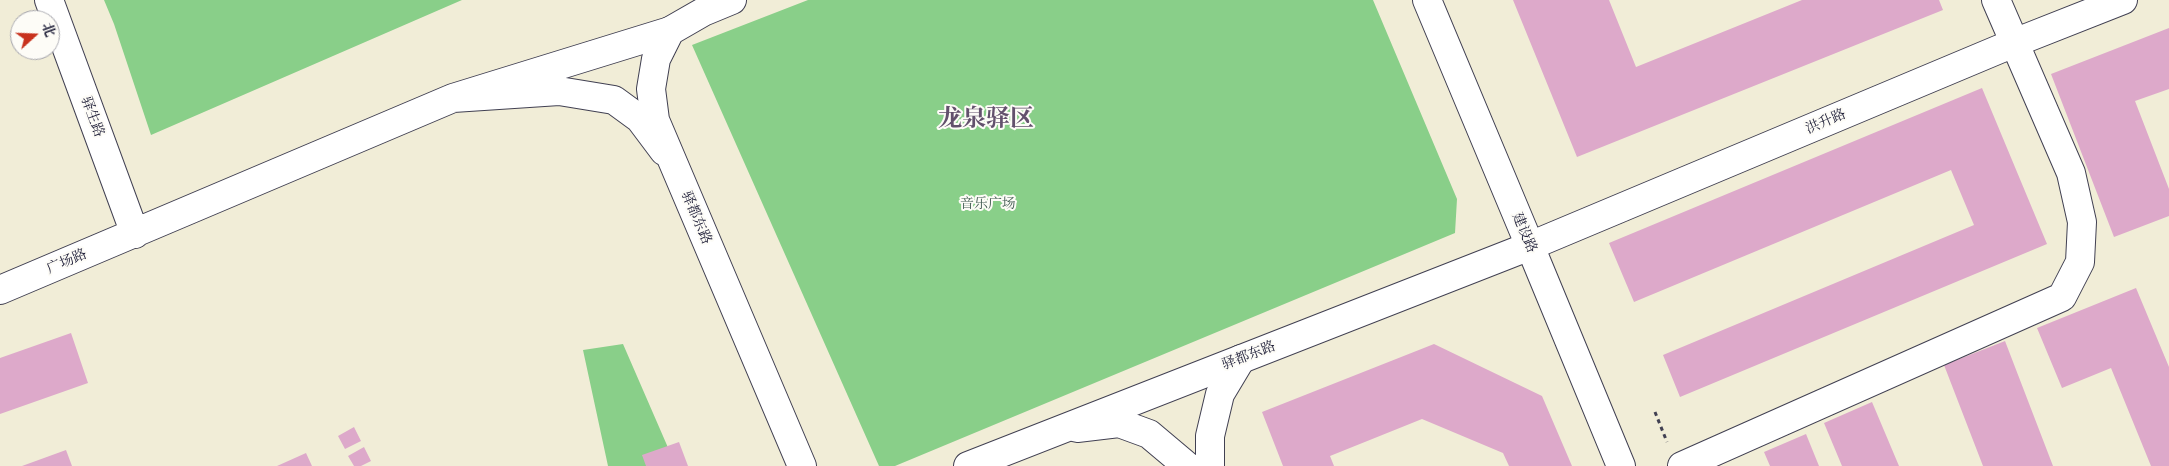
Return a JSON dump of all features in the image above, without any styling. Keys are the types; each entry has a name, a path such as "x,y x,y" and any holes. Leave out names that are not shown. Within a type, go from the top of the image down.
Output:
{"main road":[{"name":"驿生路","path":"49,0 135,234"},
{"path":"453,98 670,31 703,12 732,0"},
{"name":"建设路","path":"1427,0 1621,466"},
{"path":"1682,466 2062,297 2080,262 2082,222 2071,174 1996,0"},
{"name":"洪升路","path":"1530,246 2014,42 2123,0"},
{"name":"驿都东路","path":"670,31 656,58 651,89 654,120 802,466"},
{"path":"453,98 559,91 614,100 640,119 672,162"},
{"name":"广场路","path":"0,290 453,98"},
{"name":"驿都东路","path":"981,463 1530,246"},
{"path":"1210,466 1210,436 1220,394 1241,359"},
{"path":"1061,430 1119,423 1149,434 1186,466"}],"green space":[{"path":"104,0 462,0 151,135 114,24"},
{"name":"音乐广场","path":"808,0 1373,0 1457,199 1455,233 895,466 879,466 692,45"},
{"path":"623,344 676,466 608,466 583,350"}],"building":[{"path":"1513,0 1609,0 1636,67 1802,0 1939,0 1943,10 1577,157"},
{"path":"2169,28 2169,89 2135,101 2169,189 2169,216 2114,237 2051,74"},
{"path":"1982,88 2047,244 1680,397 1663,355 1974,225 1951,170 1634,302 1609,243"},
{"path":"2136,288 2169,367 2169,466 2151,466 2111,368 2062,388 2037,328"},
{"path":"71,333 88,383 0,414 0,358"},
{"path":"2005,341 2053,466 1983,466 1944,365"},
{"path":"1434,344 1542,396 1572,466 1509,466 1503,453 1422,419 1330,456 1334,466 1283,466 1262,412"},
{"path":"1872,402 1899,466 1842,466 1824,423"},
{"path":"354,427 361,441 345,449 338,436"},
{"path":"1806,434 1819,466 1770,466 1764,452"},
{"path":"679,442 688,466 646,466 642,455"},
{"path":"364,447 371,461 361,466 354,466 348,456"},
{"path":"66,450 72,466 22,466"},
{"path":"306,453 312,466 277,466"}],"district":[{"name":"龙泉驿区","path":"986,120"}]}
